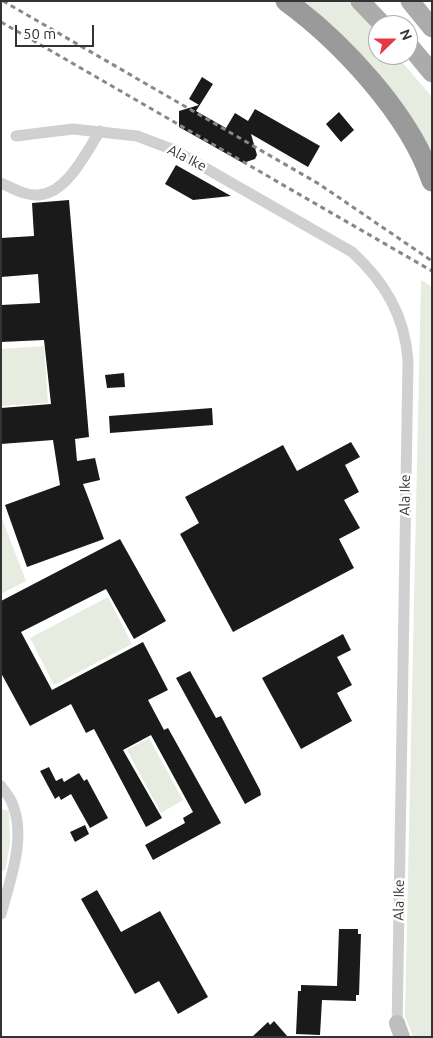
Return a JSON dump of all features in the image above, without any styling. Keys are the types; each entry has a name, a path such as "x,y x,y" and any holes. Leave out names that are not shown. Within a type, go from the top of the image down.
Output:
{"highway":[{"path":"286,1 335,42 396,113 412,137 432,181"}],"main road":[{"path":"360,1 373,15"},
{"path":"372,1 384,15"},
{"path":"410,1 432,28"},
{"path":"418,56 432,74"},
{"path":"418,61 432,74"}],"street":[{"name":"Ala Ike","path":"16,136 73,129 100,131 137,136 174,150 352,252 368,266 385,288 398,312 407,343 408,361 399,1032"},
{"path":"1,183 22,193 46,194 66,181 100,131"},
{"path":"1,786 12,803 18,828 17,848 1,914"}],"shaded area":[{"path":"294,1 351,1 368,22 368,65 405,65 432,97 432,167"},
{"path":"421,280 432,287 432,1037 413,1037 405,1016"},
{"path":"44,346 48,403 1,406 1,349"},
{"path":"1,516 26,581 1,594"},
{"path":"108,597 132,644 54,685 30,638"},
{"path":"149,738 183,800 161,813 127,750"},
{"path":"1,809 9,811 10,843 5,871 1,870"}],"building":[{"path":"202,77 213,84 196,111 226,128 235,113 248,121 255,109 320,146 308,167 251,134 257,155 255,159 243,163 179,127 179,111 199,105 189,99"},
{"path":"339,112 354,130 341,142 326,124"},
{"path":"176,165 231,196 193,200 165,184"},
{"path":"69,200 89,437 75,439 77,461 95,458 100,480 83,484 104,539 27,567 5,505 60,485 53,440 1,444 1,408 51,404 44,340 1,342 1,305 40,303 38,274 1,277 1,238 34,236 32,203"},
{"path":"124,373 125,387 107,388 105,375"},
{"path":"212,408 213,425 110,433 109,416"},
{"path":"351,442 360,457 345,465 359,492 344,500 360,528 339,539 354,568 233,632 180,534 199,523 185,497 283,445 297,471"},
{"path":"120,539 166,621 134,639 106,589 21,632 52,690 143,642 168,690 148,700 164,730 168,728 221,823 153,860 145,845 185,823 183,818 193,812 151,735 123,750 162,818 146,827 94,729 86,733 71,704 30,726 1,673 1,601"},
{"path":"343,634 351,650 337,657 352,685 337,693 352,721 301,749 262,678"},
{"path":"190,671 216,718 221,716 260,790 261,795 245,804 176,678"},
{"path":"49,767 56,781 62,778 64,782 79,773 84,781 87,779 108,818 90,828 71,794 61,800 59,796 55,799 40,771"},
{"path":"85,825 89,834 75,842 70,832"},
{"path":"97,890 121,932 160,911 208,997 178,1014 159,981 135,994 81,899"},
{"path":"339,929 358,929 358,934 361,934 359,995 356,995 356,1001 322,1000 320,1035 296,1034 298,991 301,991 301,985 337,986"},
{"path":"274,1021 288,1037 252,1037 268,1022 270,1025"}],"railway":[{"path":"3,1 319,184 432,261"},
{"path":"1,22 432,271"}]}
